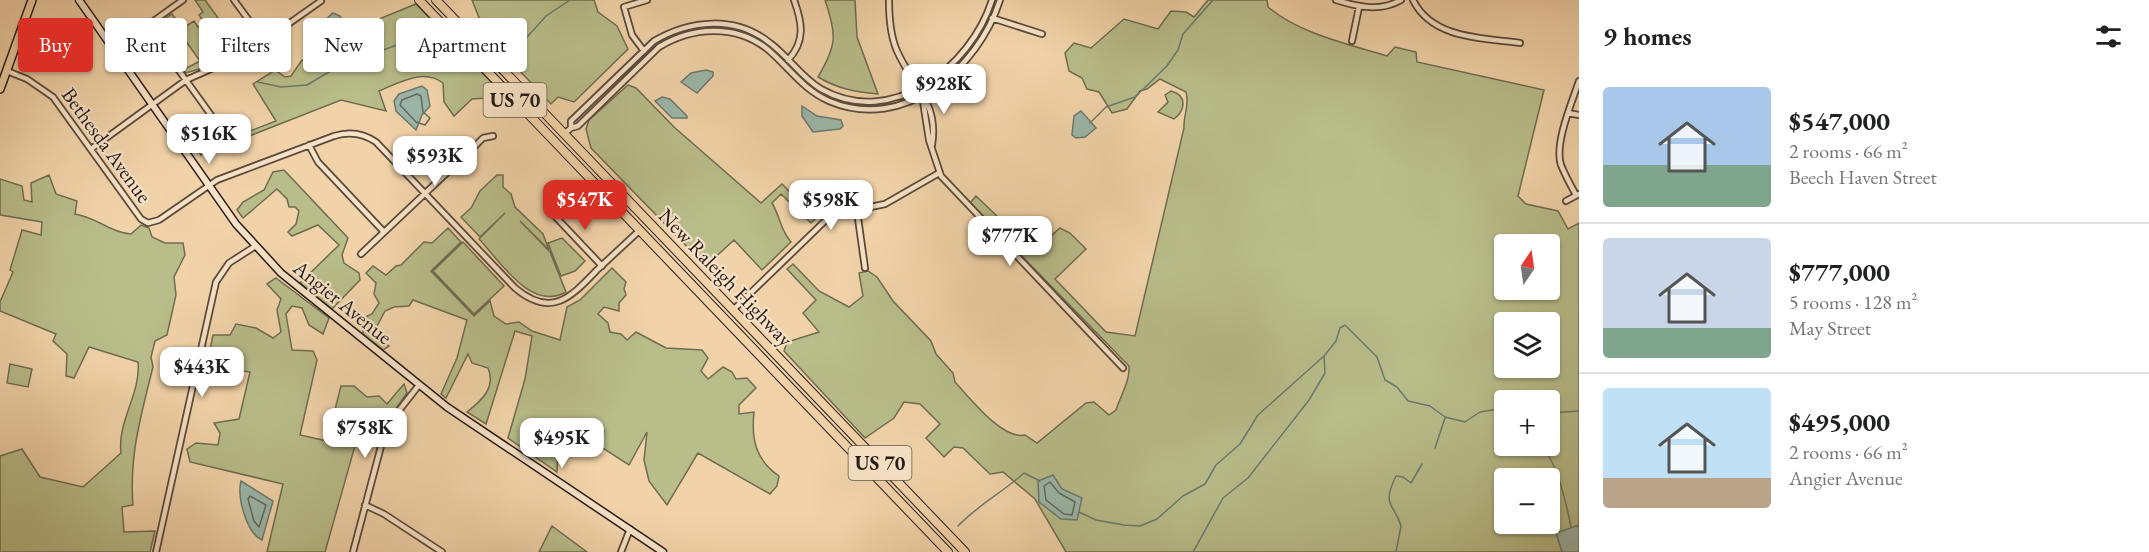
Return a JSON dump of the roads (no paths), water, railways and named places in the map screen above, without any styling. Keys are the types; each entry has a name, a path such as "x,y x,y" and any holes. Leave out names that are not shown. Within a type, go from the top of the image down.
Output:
{"highway":[{"name":"New Raleigh Highway","path":"419,0 948,552"},
{"name":"New Raleigh Highway","path":"436,0 568,131 764,343 965,552"},
{"path":"689,280 695,281 725,310 733,310"},
{"path":"725,318 733,319 754,339 764,343"}],"main road":[{"path":"0,90 32,0"}],"street":[{"name":"Angier Avenue","path":"79,0 105,38"},
{"path":"158,18 183,0"},
{"path":"234,0 247,18"},
{"path":"644,51 632,35 624,7 647,0"},
{"path":"788,60 797,47 802,32 794,0"},
{"path":"889,0 890,22 897,50 933,114 932,146 939,173 983,223 1123,368"},
{"path":"568,131 572,121 644,51 670,32 701,23 719,23 752,32 770,42 820,88 847,99 875,101 919,89 939,77 961,57 979,33 992,0"},
{"path":"568,131 578,126 659,47 673,39 702,31 733,33 749,38 766,48 802,85 817,95 845,106 876,108 897,104 922,95 943,83 967,62 985,37 1000,0"},
{"path":"1336,0 1359,7 1376,8 1401,0"},
{"path":"1413,0 1426,18 1444,29 1520,43"},
{"path":"291,22 321,1"},
{"path":"1352,41 1359,7"},
{"path":"987,16 1042,34"},
{"name":"Bethesda Avenue","path":"7,71 46,91 91,148 141,219 148,223 159,220 208,185"},
{"name":"Angier Avenue","path":"129,72 254,247 290,280 419,385 470,423 663,552"},
{"path":"180,72 221,129"},
{"path":"91,148 186,80 205,72"},
{"path":"1566,201 1578,194 1561,164 1560,156 1568,113 1579,81"},
{"path":"1568,113 1579,116"},
{"path":"208,185 342,134 366,136 376,142 506,279 531,300 544,304 562,300 575,292 640,230"},
{"path":"361,254 483,138 493,136"},
{"path":"309,145 318,162 384,232"},
{"path":"733,310 827,219 841,213 885,204 939,173"},
{"path":"857,211 865,268"},
{"path":"551,212 602,266"},
{"path":"156,552 216,282 229,263 254,247"},
{"path":"353,552 384,435 395,415 419,385"},
{"path":"365,504 442,552"},
{"path":"621,552 630,529"}],"water":[{"path":"333,13 341,18 328,18"},
{"path":"706,70 713,72 713,76 697,93 681,82 691,73"},
{"path":"422,86 427,90 430,106 422,115 416,130 396,111 394,101 399,94"},
{"path":"662,97 670,99 687,118 672,118 655,101"},
{"path":"802,106 817,116 841,120 843,126 840,129 813,132 802,116"},
{"path":"1081,111 1096,128 1085,137 1076,138 1072,135 1074,116"},
{"path":"1053,475 1062,489 1082,498 1077,520 1061,519 1039,502 1038,481"},
{"path":"241,481 273,501 262,540 251,530 244,514 240,496"},
{"path":"1579,525 1579,552 1562,552 1556,534 1560,534 1560,532"}],"waterway":[{"path":"527,37 546,16 570,0"},
{"path":"1090,123 1106,107 1135,97 1166,67 1178,50 1183,34 1213,0"},
{"path":"258,82 281,87 307,85 339,66 396,45"},
{"path":"1079,512 1096,520 1124,525 1140,526 1157,519 1183,496 1205,484 1216,465 1240,444 1258,415 1324,356 1336,341 1340,328 1345,325 1377,357 1385,380 1397,387 1408,401 1430,406 1445,417 1465,422 1480,412 1494,410"},
{"path":"1193,552 1223,498 1248,478 1309,400 1325,373 1324,356"},
{"path":"1560,412 1579,411"},
{"path":"1435,448 1445,418"},
{"path":"1548,456 1564,495 1571,527"},
{"path":"1396,552 1401,526 1390,504 1389,494 1396,476 1403,477 1411,483 1422,464"},
{"path":"958,526 1024,473 1040,481"}]}
